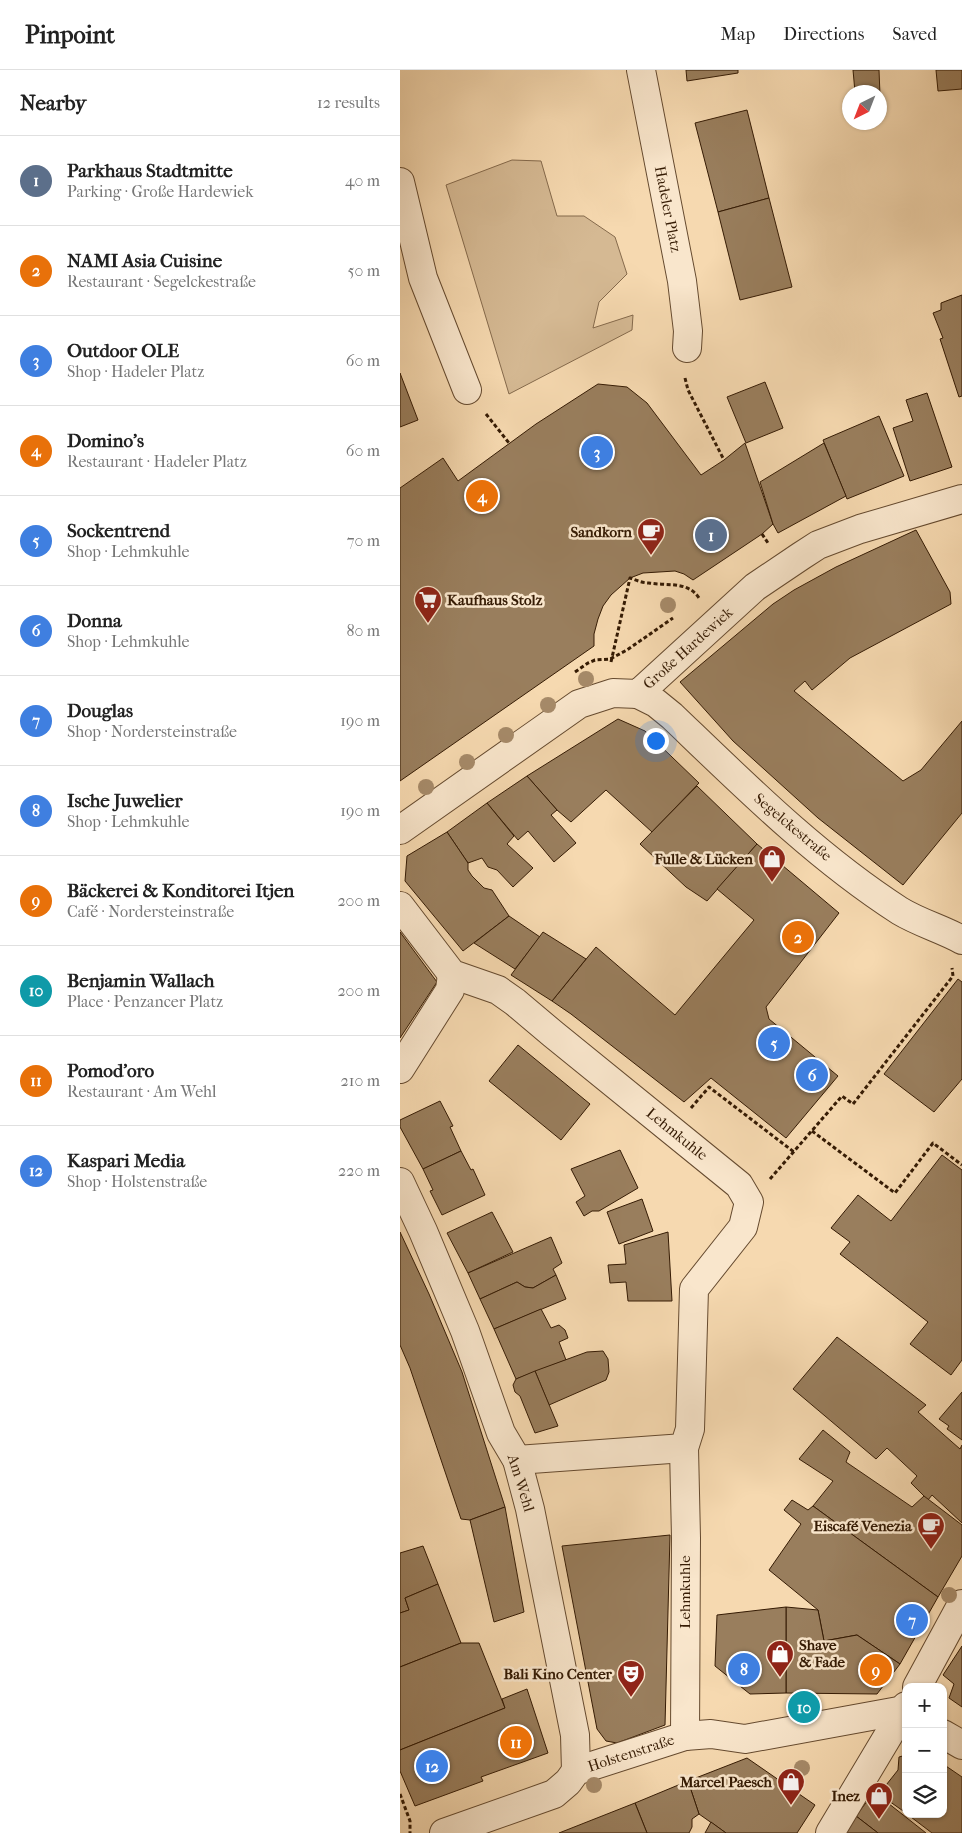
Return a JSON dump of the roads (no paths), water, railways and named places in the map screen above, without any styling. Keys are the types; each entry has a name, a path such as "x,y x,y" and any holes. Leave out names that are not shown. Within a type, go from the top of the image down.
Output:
{"street":[{"name":"Hadeler Platz","path":"641,70 682,282 688,332 687,348"},
{"path":"400,182 423,278 467,390"},
{"name":"Große Hardewiek","path":"400,830 579,704 613,693 638,694 755,587 818,545 860,529 962,499"},
{"name":"Segelckestraße","path":"638,694 656,703 672,716 780,818 820,852 902,912 927,925 955,936"},
{"path":"400,906 452,974 450,990 400,1069"},
{"name":"Lehmkuhle","path":"452,974 498,990 515,1002 739,1185 749,1202 743,1227 694,1289 690,1429 684,1448 686,1538 685,1736"},
{"name":"Am Wehl","path":"400,1182 465,1331 501,1433 517,1460 530,1509 575,1735 576,1771"},
{"path":"517,1460 684,1448"},
{"path":"919,1683 962,1604"},
{"name":"Holstenstraße","path":"444,1833 554,1794 568,1782 576,1771 685,1736 711,1734 745,1739 902,1705"},
{"path":"830,1833 902,1714"},
{"path":"947,1736 962,1745"}],"place":[{"name":"Outdoor OLE","path":"597,452"},
{"name":"Domino's","path":"482,496"},
{"name":"Parkhaus Stadtmitte","path":"711,535"},
{"name":"Sandkorn","path":"651,556"},
{"name":"Kaufhaus Stolz","path":"428,624"},
{"name":"Fulle & Lücken","path":"772,883"},
{"name":"NAMI Asia Cuisine","path":"798,937"},
{"name":"Sockentrend","path":"774,1043"},
{"name":"Donna","path":"812,1075"},
{"name":"Eiscafé Venezia","path":"931,1550"},
{"name":"Douglas","path":"912,1620"},
{"name":"Ische Juwelier","path":"744,1669"},
{"name":"Bäckerei & Konditorei Itjen","path":"876,1670"},
{"name":"Shave & Fade","path":"780,1678"},
{"name":"Bali Kino Center","path":"631,1698"},
{"name":"Benjamin Wallach","path":"804,1707"},
{"name":"Pomod'oro","path":"516,1742"},
{"name":"Kaspari Media","path":"432,1766"},
{"name":"Marcel Paesch","path":"791,1806"},
{"name":"Inez","path":"879,1820"}]}
